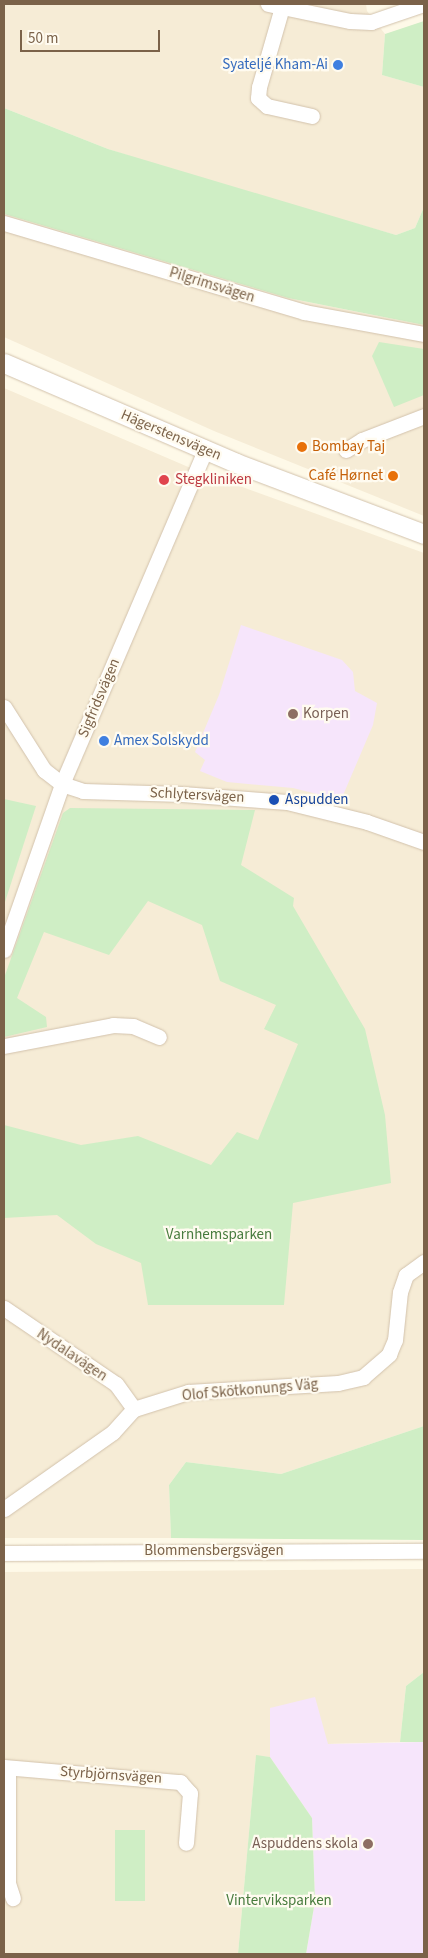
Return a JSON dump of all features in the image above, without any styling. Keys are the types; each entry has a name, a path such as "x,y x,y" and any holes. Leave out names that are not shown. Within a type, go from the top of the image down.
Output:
{"street":[{"path":"312,116 268,106 258,98 258,87 275,6 350,21 371,22 424,4"},
{"name":"Pilgrimsvägen","path":"4,223 304,312 424,334"},
{"name":"Hägerstensvägen","path":"4,363 205,450 424,534"},
{"path":"346,450 362,440 424,416"},
{"name":"Sigfridsvägen","path":"4,950 62,784 205,450"},
{"name":"Schlytersvägen","path":"4,707 44,770 62,784 83,791 200,795 287,802 367,822 424,842"},
{"path":"4,1046 113,1025 133,1026 159,1037"},
{"name":"Olof Skötkonungs Väg","path":"134,1409 188,1392 338,1382 363,1377 389,1354 395,1340 400,1292 406,1275 424,1262"},
{"name":"Nydalavägen","path":"4,1308 116,1384 134,1409"},
{"path":"4,1509 113,1432 134,1409"},
{"name":"Blommensbergsvägen","path":"4,1553 424,1552"},
{"name":"Styrbjörnsvägen","path":"13,1898 8,1883 6,1768 180,1782 190,1794 186,1843"}],"shaded area":[{"path":"4,4 366,4 367,11 385,34 382,75 424,87 424,207 415,228 396,235 191,176 108,149 4,108"},
{"path":"4,214 288,298 424,325 424,516 214,431 4,337"},
{"path":"4,388 193,469 424,553 424,1426 281,1474 186,1462 169,1485 171,1538 4,1538"},
{"name":"Korpen","path":"241,625 342,660 353,672 355,691 377,703 373,725 341,800 293,788 227,782 200,771 205,760 195,752 219,695"},
{"path":"424,1569 424,1672 406,1686 400,1742 327,1744 270,1709 270,1757 256,1756 238,1954 4,1954 4,1572"},
{"name":"Aspuddens skola","path":"315,1697 328,1744 424,1742 424,1954 306,1954 315,1901 312,1818 270,1757 270,1708"}],"green space":[{"path":"424,21 424,87 382,75 385,34"},
{"path":"4,108 108,149 396,235 415,228 424,207 424,325 288,298 4,214"},
{"path":"379,342 424,349 424,395 394,407 372,356"},
{"path":"4,799 36,806 4,905"},
{"name":"Varnhemsparken","path":"70,808 255,810 241,865 294,898 293,906 365,1029 385,1115 391,1183 293,1203 284,1305 148,1305 141,1263 96,1244 57,1215 4,1218 4,1125 81,1145 138,1136 211,1165 237,1132 258,1140 298,1044 264,1029 276,1005 220,981 202,925 148,901 109,955 44,932 17,998 46,1017 47,1027 4,1037 4,978 63,813"},
{"path":"424,1426 424,1540 171,1538 169,1485 186,1462 281,1474"},
{"path":"424,1672 424,1742 400,1742 406,1686"},
{"name":"Vinterviksparken","path":"256,1755 270,1757 312,1818 315,1901 306,1954 238,1954"},
{"path":"115,1830 145,1830 145,1901 115,1901"}],"place":[{"name":"Syateljé Kham-Ai","path":"338,65"},
{"name":"Bombay Taj","path":"302,447"},
{"name":"Café Hørnet","path":"393,476"},
{"name":"Stegkliniken","path":"164,480"},
{"name":"Korpen","path":"293,714"},
{"name":"Amex Solskydd","path":"104,741"},
{"name":"Aspudden","path":"274,800"},
{"name":"Aspuddens skola","path":"368,1844"}]}
